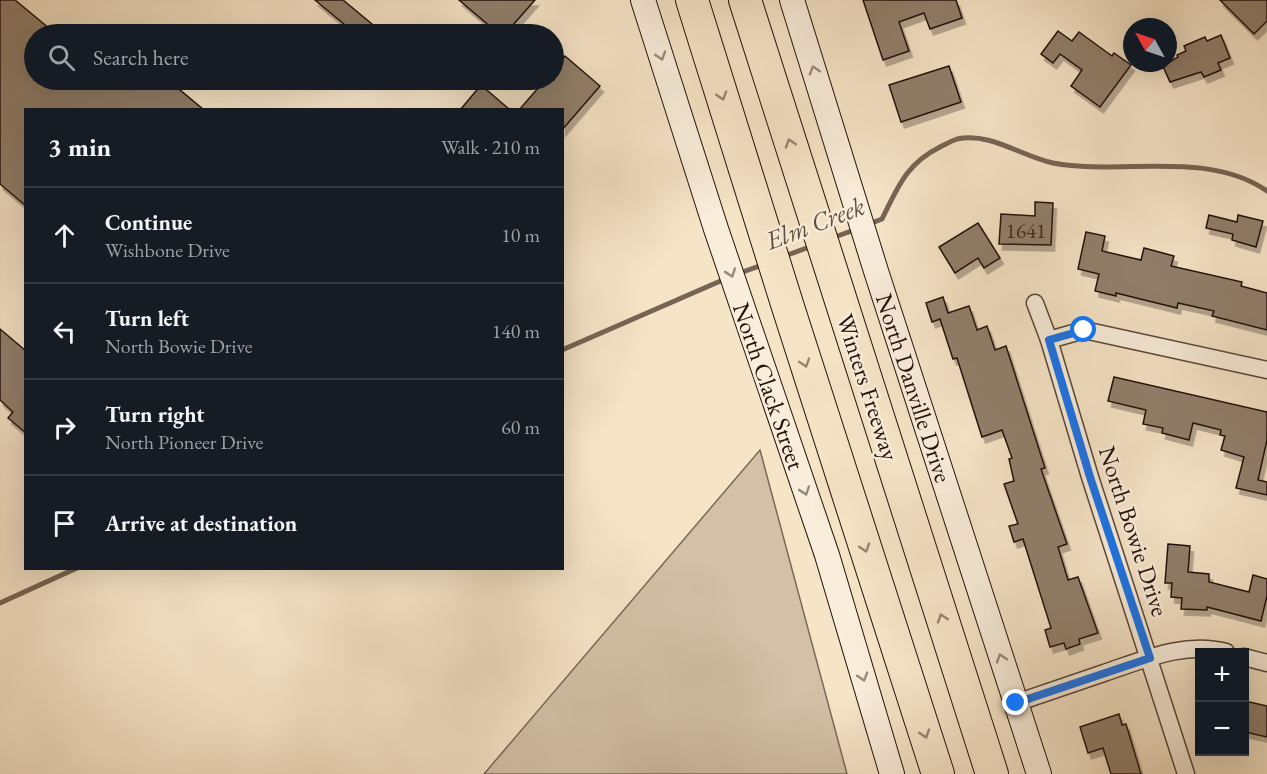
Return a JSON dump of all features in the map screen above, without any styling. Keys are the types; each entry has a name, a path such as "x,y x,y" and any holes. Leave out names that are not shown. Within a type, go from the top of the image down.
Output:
{"highway":[{"path":"692,0 758,214 938,774"},
{"name":"Winters Freeway","path":"745,0 992,774"}],"main road":[{"name":"North Clack Street","path":"643,0 716,229 827,555 892,774"},
{"name":"North Danville Drive","path":"792,0 876,271 1039,774"}],"street":[{"name":"North Bowie Drive","path":"1035,303 1049,340 1090,477 1186,774"},
{"path":"1049,340 1084,330 1267,370"},
{"path":"1016,703 1150,658 1195,650"},
{"path":"1249,658 1267,663"}],"shaded area":[{"path":"760,450 847,774 484,774"}],"building":[{"path":"0,0 15,0 44,24 24,24 24,90 180,90 202,108 24,108 24,204 0,184"},
{"path":"315,0 343,0 372,24 344,24"},
{"path":"459,0 535,0 514,24 487,24"},
{"path":"863,0 956,0 962,18 930,29 924,13 899,22 909,51 883,60"},
{"path":"1220,0 1267,0 1267,21 1254,34"},
{"path":"1058,31 1072,41 1079,32 1112,56 1114,53 1123,59 1123,72 1126,72 1100,107 1071,86 1082,70 1060,54 1053,63 1041,54"},
{"path":"1221,35 1230,58 1218,63 1221,70 1204,77 1201,72 1170,82 1166,72 1177,72 1177,55 1186,51 1184,46 1205,37 1207,41"},
{"path":"564,57 600,86 564,128 564,108 521,108 536,90 564,90"},
{"path":"949,66 961,102 901,122 889,85"},
{"path":"477,90 487,90 508,108 462,108"},
{"path":"1035,202 1053,203 1051,245 999,244 1001,214 1035,216"},
{"path":"1209,215 1237,222 1238,215 1263,221 1256,247 1232,240 1233,234 1206,228"},
{"path":"978,223 1000,258 984,268 978,258 955,273 939,247"},
{"path":"1086,232 1105,236 1102,251 1141,260 1144,248 1174,256 1171,266 1242,282 1241,286 1267,293 1267,330 1212,316 1214,311 1178,303 1177,308 1116,293 1116,296 1095,291 1099,274 1078,269"},
{"path":"943,297 948,313 969,306 977,330 987,326 995,350 1006,346 1045,468 1041,469 1067,544 1058,547 1068,580 1078,577 1098,633 1079,639 1080,644 1066,649 1064,643 1050,647 1045,630 1051,628 1023,539 1014,542 1009,526 1018,524 1004,484 1014,481 1009,459 1012,458 1002,430 982,437 957,358 953,359 940,319 932,322 926,303"},
{"path":"0,329 24,349 24,431 8,418 13,412 0,400"},
{"path":"1114,377 1267,412 1267,440 1258,480 1267,482 1267,495 1236,488 1244,457 1221,450 1225,436 1220,435 1221,430 1193,423 1189,440 1162,433 1163,428 1143,424 1146,410 1108,401"},
{"path":"1168,544 1190,546 1188,572 1209,574 1209,582 1249,592 1253,575 1267,579 1267,596 1261,621 1207,607 1207,610 1181,609 1182,598 1171,597 1172,583 1165,583"},
{"path":"1249,702 1267,706 1267,737 1249,733"},
{"path":"1119,714 1122,725 1126,724 1141,774 1111,774 1103,748 1088,753 1080,727"}],"waterway":[{"name":"Elm Creek","path":"869,224 882,219 904,177 919,161 957,139 982,139 1053,163 1107,167 1190,167 1217,171 1243,178 1267,191"},
{"name":"Elm Creek","path":"832,238 857,229"},
{"name":"Elm Creek","path":"782,257 812,246"},
{"name":"Elm Creek","path":"737,274 765,264"},
{"name":"Elm Creek","path":"564,349 725,279"},
{"name":"Elm Creek","path":"0,603 73,570"}],"route":[{"path":"1016,703 1150,658 1090,477 1049,340 1084,330"}]}
